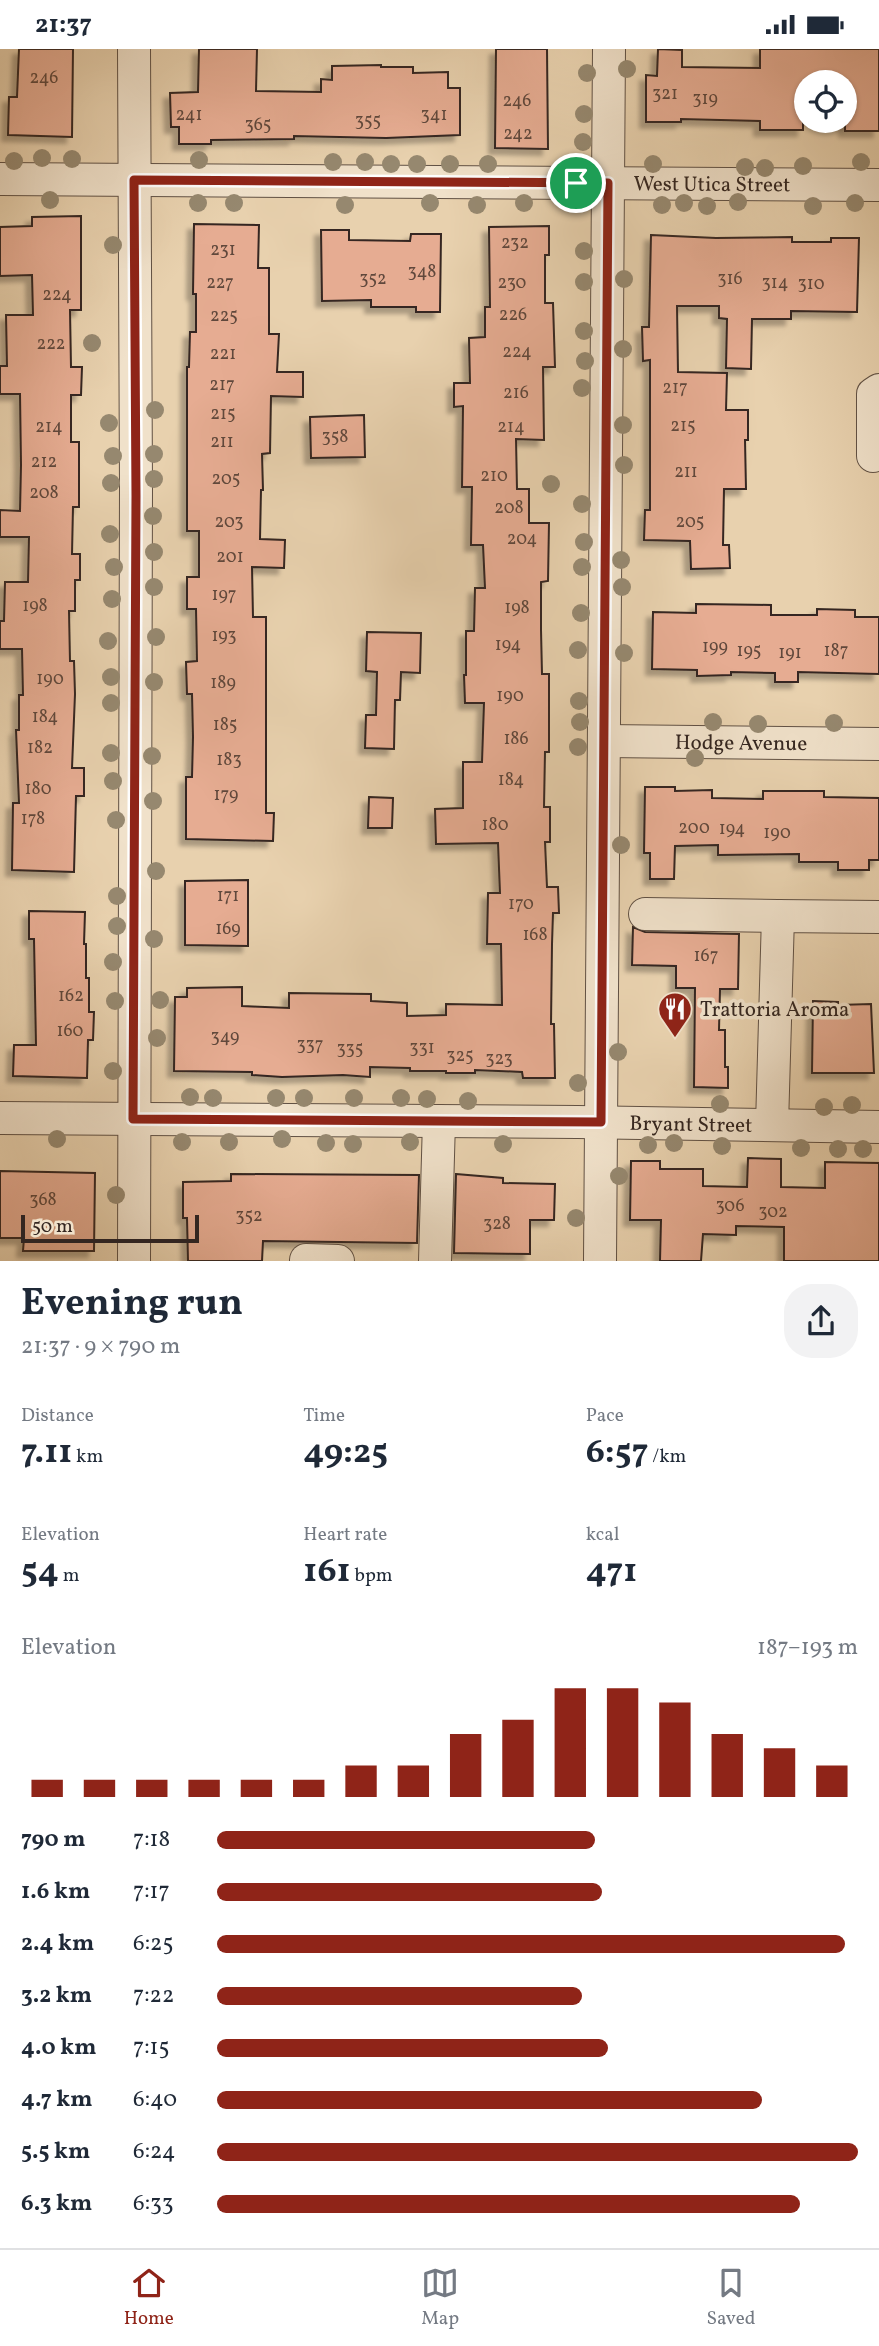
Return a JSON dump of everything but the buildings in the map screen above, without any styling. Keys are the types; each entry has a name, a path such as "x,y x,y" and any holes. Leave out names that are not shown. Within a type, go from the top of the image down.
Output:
{"street":[{"path":"134,49 134,1261"},
{"path":"600,1261 609,49"},
{"name":"West Utica Street","path":"0,179 879,185"},
{"path":"873,456 873,394 879,390"},
{"name":"Hodge Avenue","path":"605,741 879,744"},
{"path":"645,914 879,917"},
{"path":"772,1125 778,916"},
{"name":"Bryant Street","path":"0,1118 601,1122 879,1127"},
{"path":"435,1261 439,1121"},
{"path":"306,1260 338,1261"}],"place":[{"name":"Trattoria Aroma","path":"675,1039"}],"route":[{"path":"134,180 576,183 608,183 601,1122 133,1119 136,496 134,180"}]}
